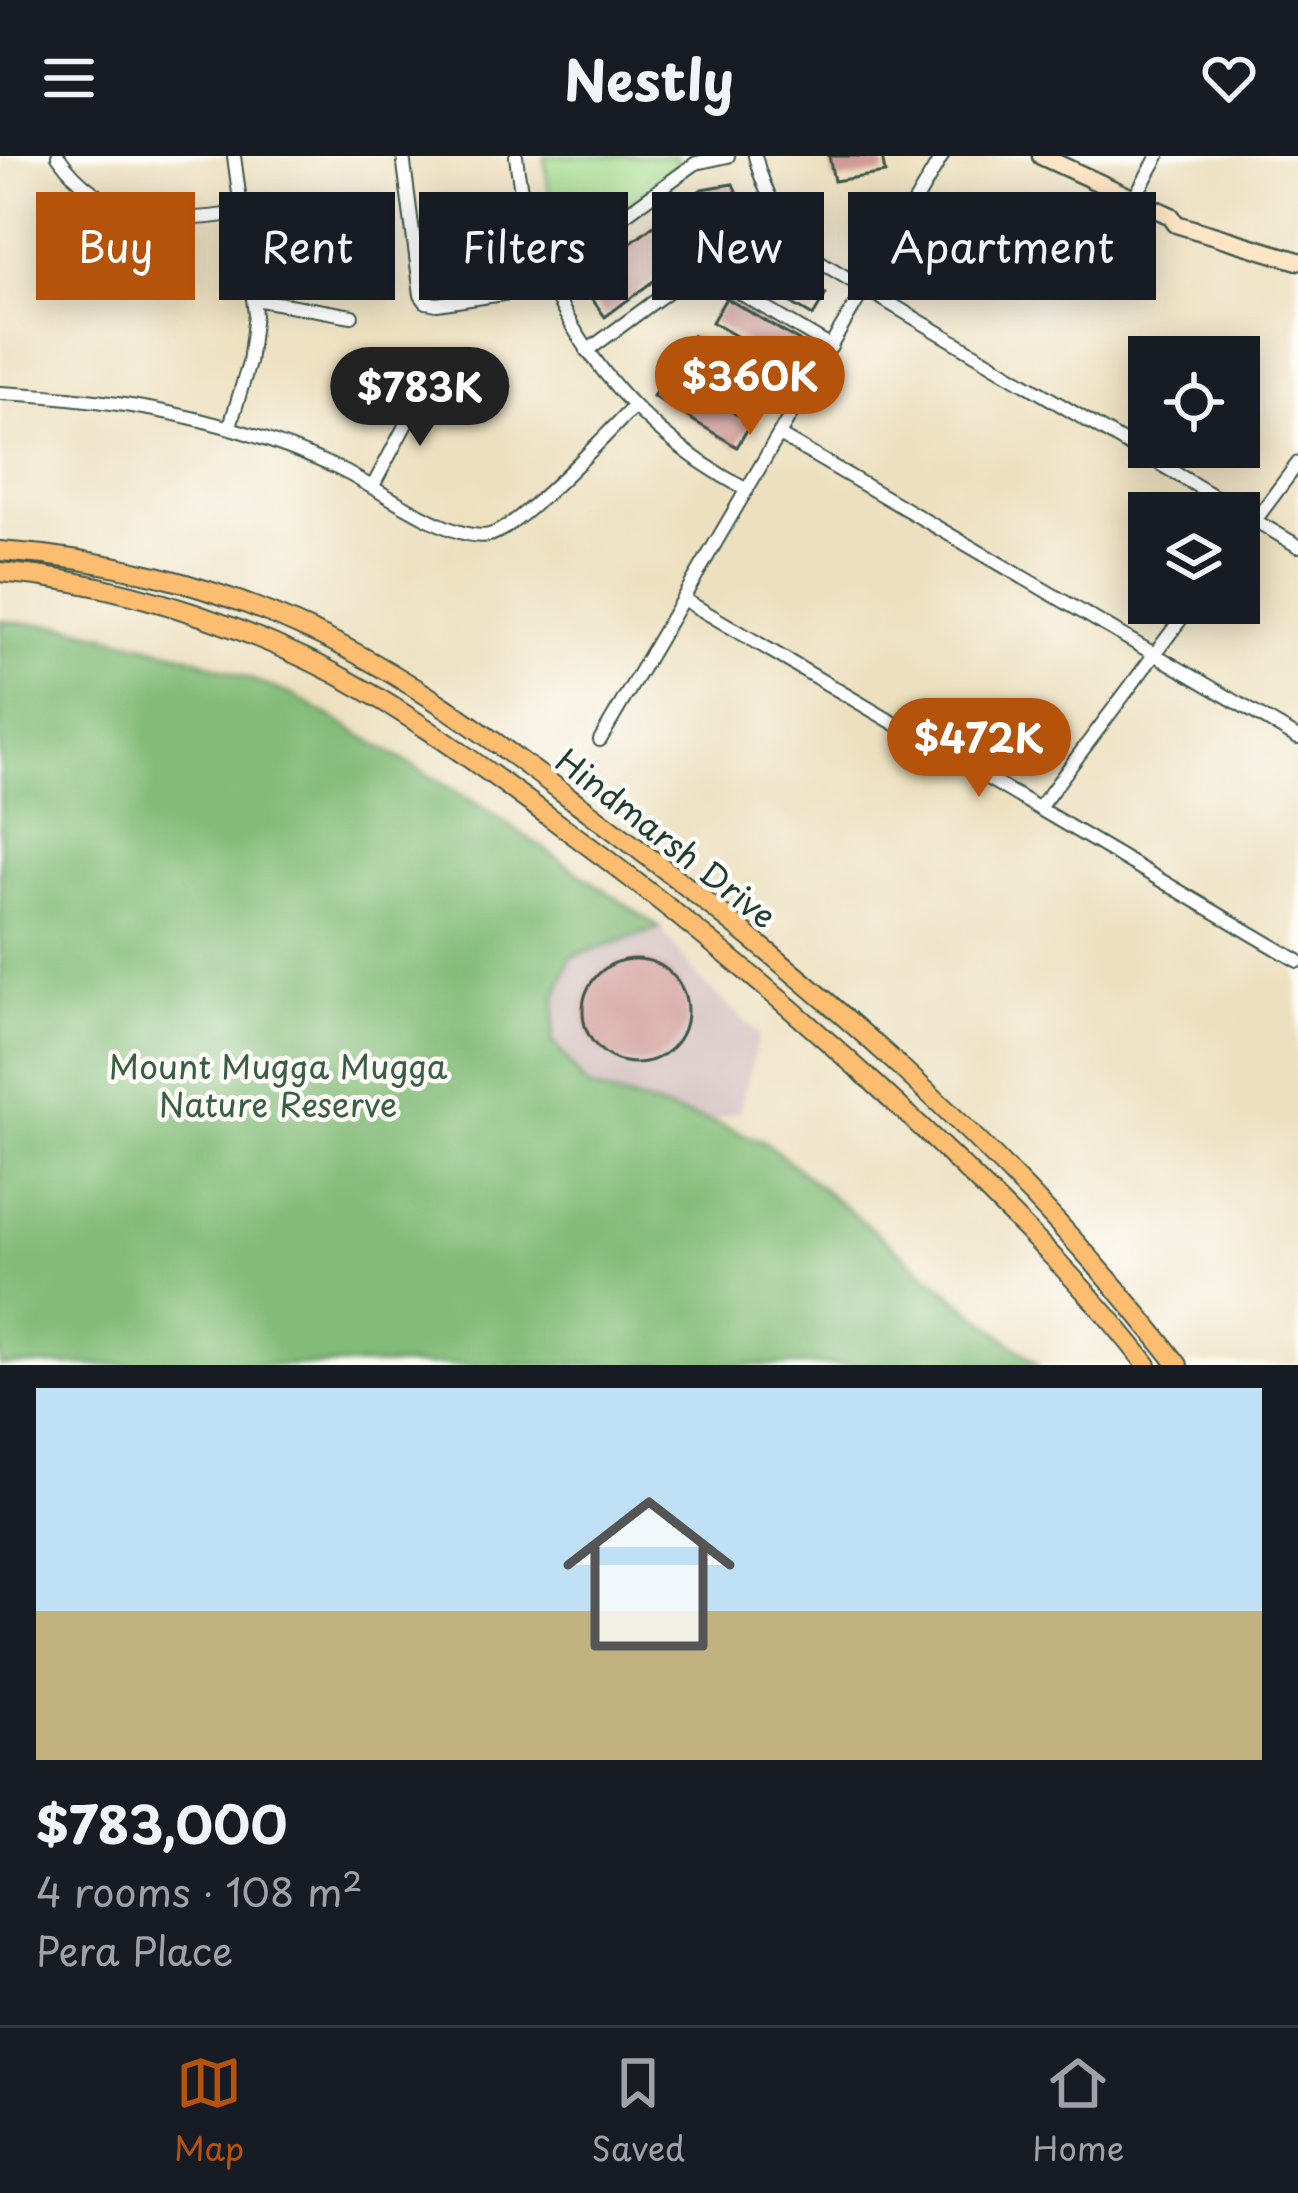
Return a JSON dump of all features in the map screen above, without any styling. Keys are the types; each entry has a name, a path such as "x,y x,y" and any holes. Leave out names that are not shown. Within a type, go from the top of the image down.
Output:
{"main road":[{"name":"Hindmarsh Drive","path":"0,551 126,569 260,609 377,666 488,739 682,883 855,1029 1053,1220 1178,1365"},
{"name":"Hindmarsh Drive","path":"0,572 122,592 239,630 338,674 456,749 650,892 834,1046 1043,1247 1148,1365"}],"street":[{"path":"58,156 83,185 135,215 174,221 219,215"},
{"path":"234,156 239,192"},
{"path":"403,156 419,273"},
{"path":"517,156 523,192"},
{"path":"628,214 696,163 728,156"},
{"path":"755,156 764,188 788,230 822,263 848,280"},
{"path":"1041,156 1116,192"},
{"path":"1138,192 1158,156"},
{"path":"922,192 942,157"},
{"path":"1156,210 1176,224 1298,258"},
{"path":"587,350 696,271 707,268 730,287 831,346"},
{"path":"230,427 252,349 254,300"},
{"path":"260,300 352,316"},
{"path":"425,300 437,304 463,300"},
{"path":"559,300 587,350 633,407 698,462 747,490"},
{"path":"600,740 860,300"},
{"path":"881,300 1206,492"},
{"path":"373,486 424,390"},
{"path":"0,393 135,404 230,427 287,446 461,534 492,534 514,522 633,407"},
{"path":"779,435 1298,738"},
{"path":"1260,514 1298,463"},
{"path":"1260,524 1298,546"},
{"path":"683,599 1298,961"},
{"path":"1040,808 1177,624"}],"shaded area":[{"path":"660,928 699,978 759,1035 739,1111 712,1122 587,1087 552,1040 556,998 571,956"}],"green space":[{"path":"544,156 677,156 677,168 628,206 628,192 549,192"},
{"name":"Mount Mugga Mugga Nature Reserve","path":"0,621 67,626 186,655 295,696 487,810 660,928 571,957 556,998 552,1040 587,1087 765,1142 1038,1365 0,1365"}],"building":[{"path":"829,156 882,156 885,173 834,181"},
{"path":"733,184 737,192 698,192"},
{"path":"652,226 652,282 628,300 628,244"},
{"path":"593,300 628,300 605,317"},
{"path":"729,300 799,341 785,365 712,322"},
{"path":"786,300 822,300 813,316"},
{"path":"692,335 775,383 762,405 680,356"},
{"path":"667,373 751,423 737,447 653,396"},
{"path":"635,959 655,963 672,974 683,991 687,1011 683,1031 672,1048 655,1059 635,1063 615,1059 598,1048 587,1031 583,1011 587,991 598,974 615,963"}]}
